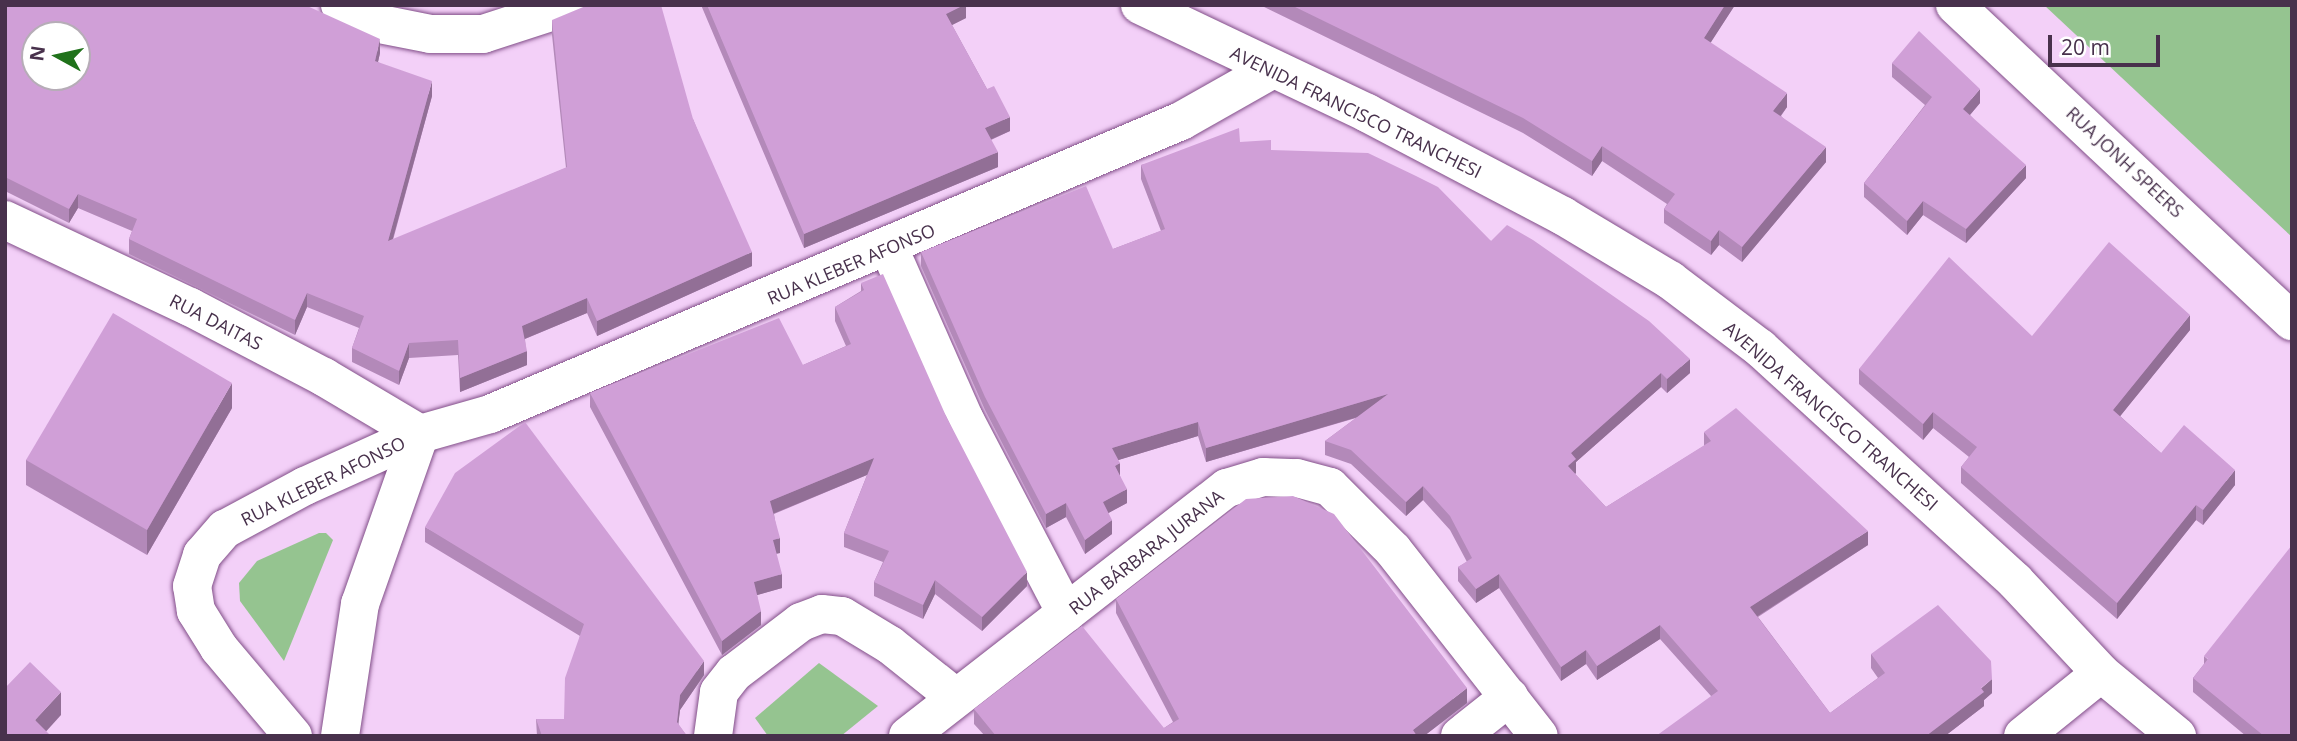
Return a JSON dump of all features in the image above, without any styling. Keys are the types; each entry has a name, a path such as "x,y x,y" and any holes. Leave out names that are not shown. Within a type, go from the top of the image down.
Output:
{"street":[{"path":"340,5 393,26 430,34 483,34 572,5"},
{"name":"AVENIDA FRANCISCO TRANCHESI","path":"1140,5 1271,70 1367,113 1551,209 1670,280 1760,348 2015,581 2101,673 2177,736"},
{"name":"RUA JONH SPEERS","path":"1955,5 2292,321"},
{"name":"RUA KLEBER AFONSO","path":"293,736 219,648 196,611 192,586 202,555 225,529 305,486 420,434 490,414 889,248 1181,121 1271,70"},
{"name":"RUA DAITAS","path":"5,220 190,307 324,377 420,434"},
{"path":"889,248 965,420 1066,613"},
{"name":"RUA KLEBER AFONSO","path":"340,736 360,604 420,434"},
{"name":"RUA BÁRBARA JURANA","path":"908,736 954,696 1227,488 1263,477 1297,478 1330,487 1393,550 1539,736"},
{"path":"713,736 719,692 734,673 801,622 822,614 842,616 890,645 954,696"},
{"path":"2023,736 2101,673"},
{"path":"1460,736 1509,697"}],"green space":[{"path":"2044,5 2292,5 2292,237"},
{"path":"319,533 326,533 333,540 284,661 240,601 239,583 257,561"},
{"path":"819,663 878,706 841,736 768,736 755,718"}],"building":[{"path":"5,5 305,5 380,39 375,61 432,81 388,241 567,167 552,20 588,5 661,5 693,119 752,252 597,321 587,298 522,326 527,351 460,378 458,340 409,343 399,371 352,348 364,316 307,293 295,320 129,239 137,219 78,194 69,209 5,177"},
{"path":"707,5 964,5 946,14 987,89 994,86 1010,117 985,128 998,152 804,234"},
{"path":"1291,5 1725,5 1704,38 1787,93 1773,111 1826,147 1742,247 1719,230 1711,241 1664,209 1675,194 1602,146 1592,161 1523,118"},
{"path":"1919,31 1980,89 1963,109 2026,165 1966,229 1923,201 1907,221 1864,183 1932,97 1892,63"},
{"path":"1239,128 1240,142 1271,140 1271,150 1368,153 1438,187 1491,241 1507,225 1533,240 1649,321 1690,359 1667,379 1661,373 1571,453 1576,459 1568,466 1606,507 1711,441 1704,432 1736,408 1868,531 1750,607 1830,713 1885,673 1871,654 1938,605 1991,661 1992,679 1981,688 1984,692 1926,736 1656,736 1718,691 1660,625 1597,666 1586,650 1561,667 1499,574 1476,589 1458,567 1472,558 1450,516 1423,486 1406,502 1351,450 1325,441 1388,394 1206,448 1198,422 1112,448 1120,463 1115,466 1127,489 1103,502 1112,520 1085,540 1066,503 1046,514 985,397 921,252 1086,186 1113,249 1165,229 1141,165"},
{"path":"2109,242 2190,315 2113,410 2161,453 2184,425 2235,470 2203,510 2196,505 2117,603 1961,467 1977,447 1933,412 1923,424 1859,369 1949,257 2032,336"},
{"path":"883,274 946,416 1027,572 982,617 935,580 923,605 874,582 889,551 844,533 874,458 770,501 780,538 773,540 782,574 754,582 761,611 722,641 590,393 779,318 803,365 851,344 835,307 864,290 861,283"},
{"path":"113,313 232,383 147,530 26,460"},
{"path":"525,422 704,661 680,695 677,722 687,736 542,736 536,719 564,719 565,678 584,624 425,527 455,473"},
{"path":"1293,496 1334,514 1467,688 1413,730 1417,736 996,736 974,709 1082,626 1164,728 1179,719 1116,599 1246,499"},
{"path":"2292,545 2292,736 2264,736 2193,678 2208,659 2204,656"},
{"path":"30,662 61,692 35,720 51,736 5,736 5,688"}]}
